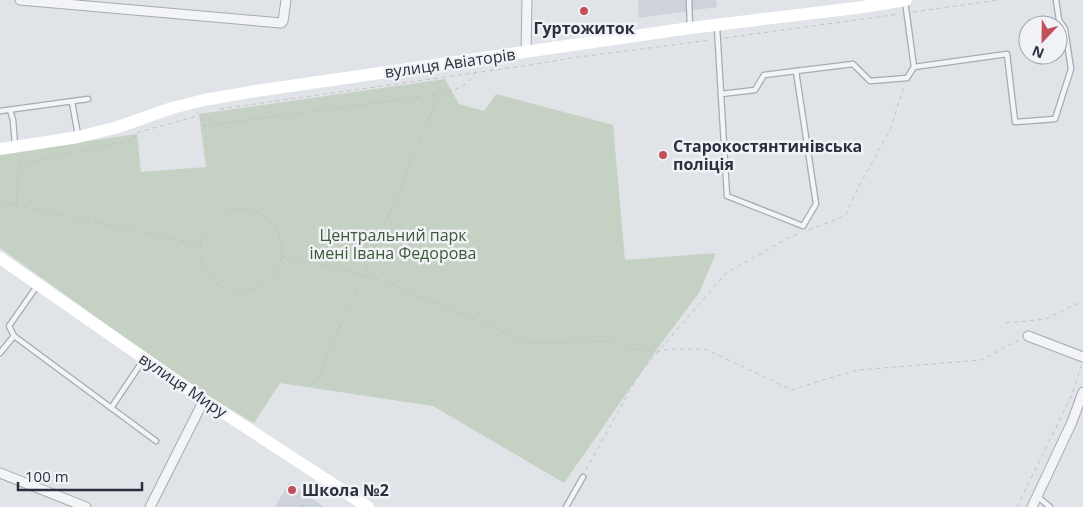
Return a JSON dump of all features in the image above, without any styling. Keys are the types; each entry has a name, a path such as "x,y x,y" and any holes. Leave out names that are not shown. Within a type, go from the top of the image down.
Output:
{"street":[{"path":"20,0 102,4 281,23 283,21 286,0"},
{"path":"526,52 527,0"},
{"name":"вулиця Авіаторів","path":"0,149 78,137 118,127 172,108 256,90 874,3 906,4"},
{"name":"вулиця Миру","path":"0,258 204,400 368,507"},
{"path":"1028,336 1082,361"},
{"path":"1032,507 1072,422 1083,392"},
{"path":"150,507 204,400"},
{"path":"0,473 86,507"}],"lane":[{"path":"689,0 690,28"},
{"path":"914,67 1007,54 1015,122 1055,119 1071,69 1066,29 1059,20 1056,0"},
{"path":"721,94 755,90 764,75 853,64 870,81 907,78 914,67 906,4"},
{"path":"717,25 727,196 802,226 816,204 796,71"},
{"path":"0,111 88,99"},
{"path":"72,102 78,137"},
{"path":"10,110 13,120 15,146"},
{"path":"38,284 10,326 14,336 156,441"},
{"path":"0,353 14,336"},
{"path":"111,408 144,358"},
{"path":"566,507 583,477"},
{"path":"1037,496 1050,507"}],"path":[{"path":"216,109 718,39 906,4 998,0"},
{"path":"202,126 436,95 458,89 470,80 475,73 478,59"},
{"path":"583,477 639,374 726,273 790,237 845,216 859,186 890,130 907,78"},
{"path":"311,384 317,378 363,276 434,107 436,95"},
{"path":"16,205 19,164 135,139 135,133 194,117 194,112 208,125"},
{"path":"0,202 200,244"},
{"path":"240,209 253,211 264,216 274,225 280,236 282,257 274,275 268,282 251,290 232,290 223,287 209,275 201,258 200,244 208,226 217,217 228,211 240,209"},
{"path":"282,257 327,266 387,282 530,343 614,341 630,349 658,352 705,349 792,390 858,370 981,360 1028,336"},
{"path":"1006,323 1046,319 1076,304 1083,304"},
{"path":"1017,507 1072,395 1082,361"},
{"path":"302,507 322,477"}],"shaded area":[{"path":"638,0 716,0 717,7 639,18"},
{"name":"Школа №2","path":"289,483 309,496 324,507 275,507"}],"green space":[{"name":"Центральний парк імені Івана Федорова","path":"445,79 459,104 484,111 496,94 613,125 625,260 716,253 699,293 663,341 564,483 433,406 280,383 254,423 195,388 0,248 0,154 137,134 141,172 206,167 199,114"}],"place":[{"name":"Гуртожиток","path":"584,11"},
{"name":"Старокостянтинівська поліція","path":"663,155"},
{"name":"Школа №2","path":"292,490"}]}
